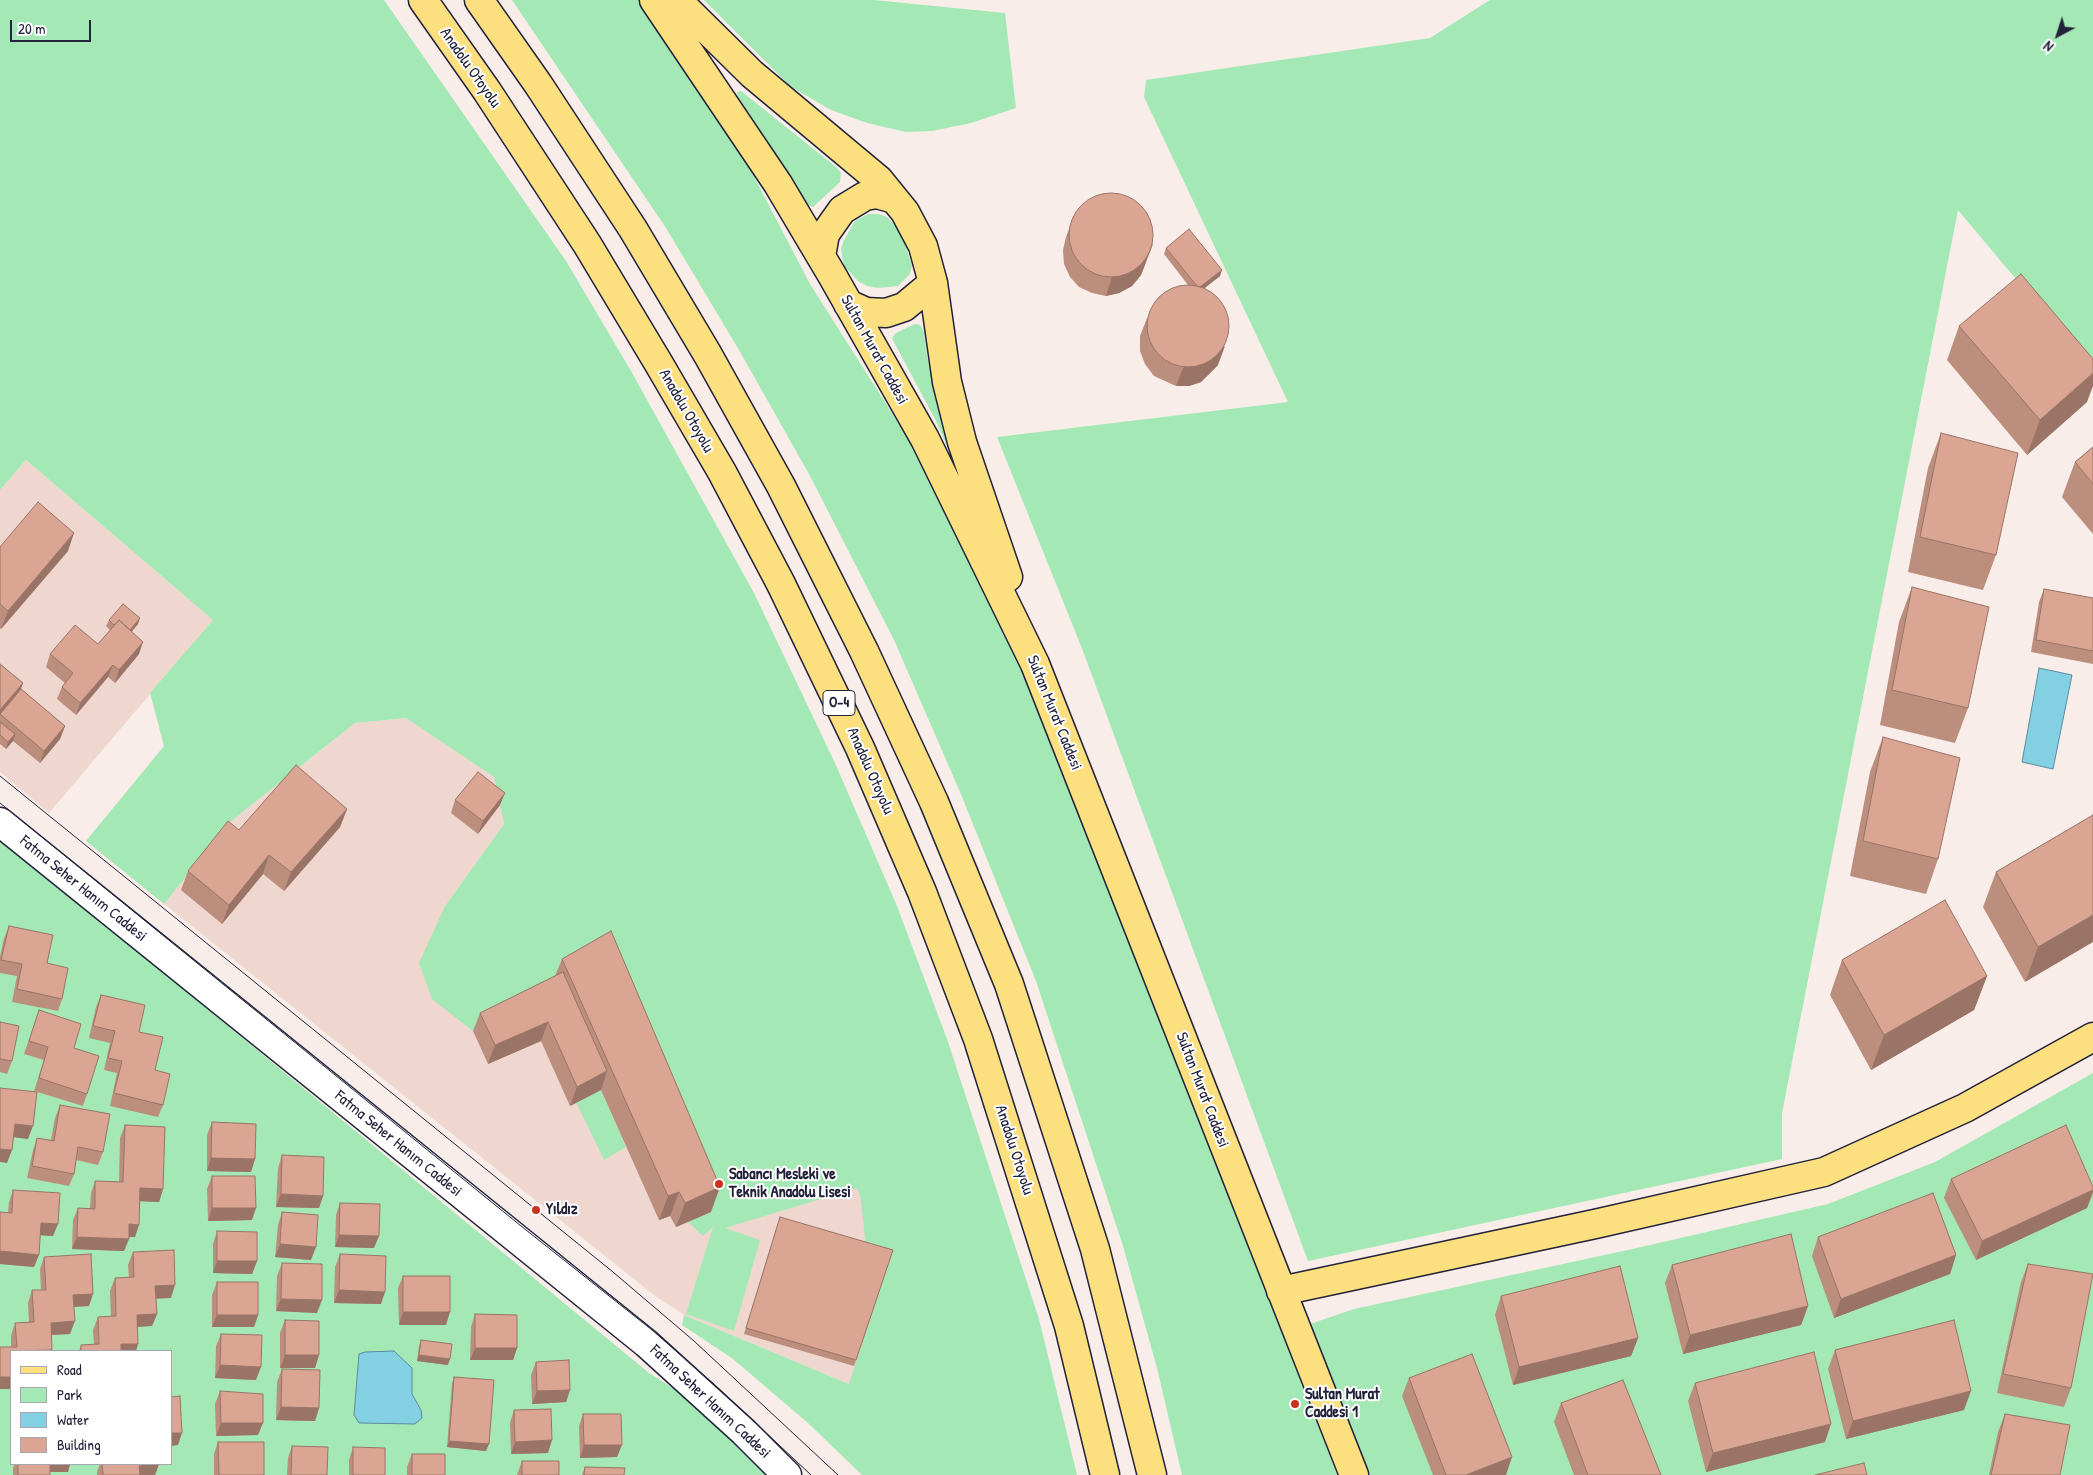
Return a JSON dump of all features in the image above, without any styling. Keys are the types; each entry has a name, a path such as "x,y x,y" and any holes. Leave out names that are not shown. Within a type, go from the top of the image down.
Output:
{"main road":[{"name":"Anadolu Otoyolu","path":"423,0 487,91 588,244 659,364 726,480 781,584 860,748 922,892 978,1039 1069,1326 1105,1475"},
{"name":"O-4","path":"479,0 538,84 633,228 708,355 790,504 864,651 934,802 1008,984 1095,1249 1152,1475"},
{"name":"Sultan Murat Caddesi","path":"654,0 778,184 821,256 925,439 1035,664 1280,1291 1354,1475"},
{"path":"677,0 752,74 879,180 905,212 923,246 933,283 946,382 962,442 1035,664"},
{"path":"821,256 825,234 831,222 848,206 864,196 878,194 894,199"},
{"path":"848,304 866,312 886,313 904,307 933,283"},
{"path":"1280,1291 1595,1224 1824,1172 1965,1108 2093,1037"}],"street":[{"name":"Fatma Seher Hanım Caddesi","path":"0,822 646,1342 744,1432 787,1475"}],"shaded area":[{"path":"26,460 213,620 49,813 0,772 0,490"},
{"name":"Sabancı Mesleki ve Teknik Anadolu Lisesi","path":"406,718 494,777 504,824 445,906 790,833 975,1319 849,1384 684,1315 654,1295 164,904 230,822 355,723"}],"green space":[{"path":"0,0 384,0 566,261 631,371 754,593 835,763 897,906 947,1039 1039,1319 1077,1475 862,1475 808,1423 733,1359 682,1325 684,1315 849,1384 890,1256 866,1249 861,1199 857,1188 725,1228 760,1240 734,1331 686,1314 713,1227 703,1236 688,1222 711,1212 557,991 473,1031 432,999 419,963 445,906 504,824 494,777 406,718 355,723 230,822 164,904 86,841 164,746 150,693 213,620 26,460 0,490"},
{"path":"512,0 641,0 749,167 810,284 926,467 1023,667 1337,1475 1182,1475 1157,1368 1123,1246 1036,981 960,792 894,640 809,474 739,350 666,228"},
{"path":"704,0 874,0 1005,13 1016,108 971,123 932,131 906,132 867,123 831,110 790,86"},
{"path":"1490,0 2093,0 2093,371 1958,210 1782,1113 1782,1159 1308,1261 1083,651 997,437 1288,402 1144,97 1146,80 1430,38"},
{"path":"741,91 841,173 840,182 813,207 808,205 737,95 737,92"},
{"path":"868,214 879,214 887,217 897,227 904,241 912,266 910,274 898,286 878,288 867,286 858,281 844,266 841,249 844,240 855,221"},
{"path":"915,324 920,325 924,332 927,356 937,396 984,529 935,419 892,338 896,333"},
{"path":"0,838 649,1373 742,1432 783,1475 0,1475"},
{"path":"2093,1073 2093,1475 1369,1475 1310,1324 1354,1309 1637,1248 1828,1204 1935,1162"},
{"path":"601,1090 626,1147 604,1160 576,1102"}],"water":[{"path":"2039,668 2072,675 2053,769 2022,762"},
{"path":"394,1351 412,1368 412,1394 421,1410 422,1418 415,1424 359,1423 354,1415 359,1354"}],"building":[{"path":"1111,193 1134,200 1146,212 1153,235 1146,258 1134,270 1111,277 1088,270 1076,258 1069,235 1076,212 1088,200"},
{"path":"1189,229 1222,270 1200,287 1197,286 1166,248"},
{"path":"2021,274 2093,359 2093,373 2040,420 1959,326"},
{"path":"1188,285 1204,288 1217,297 1226,310 1229,326 1226,342 1217,355 1204,364 1188,367 1172,364 1159,355 1150,342 1147,326 1150,310 1159,297 1172,288"},
{"path":"1941,433 2018,453 1996,555 1920,537"},
{"path":"2093,447 2093,484 2075,462"},
{"path":"38,502 74,533 8,611 0,604 0,547"},
{"path":"1912,587 1989,607 1968,708 1892,690"},
{"path":"2044,589 2093,598 2093,651 2036,640"},
{"path":"123,604 140,618 130,630 119,620 114,625 109,620"},
{"path":"119,620 143,642 119,670 113,665 80,703 62,687 73,673 50,654 75,625 98,644"},
{"path":"0,664 23,683 0,710"},
{"path":"21,689 65,726 44,751 0,714"},
{"path":"0,722 15,734 8,742 0,735"},
{"path":"1883,737 1960,758 1938,859 1863,841"},
{"path":"296,765 347,809 291,872 269,855 229,905 188,871 228,821 239,830"},
{"path":"478,772 505,793 483,821 455,800"},
{"path":"2093,815 2093,915 2038,947 1996,872"},
{"path":"1945,900 1987,976 1884,1035 1842,960"},
{"path":"9,926 53,935 47,963 68,968 62,999 17,989 22,964 1,960"},
{"path":"611,931 720,1187 685,1203 679,1192 668,1196 562,959"},
{"path":"563,972 607,1071 577,1087 548,1022 495,1045 480,1013"},
{"path":"101,995 145,1005 139,1032 163,1037 155,1070 170,1074 163,1105 114,1093 122,1061 108,1058 115,1031 93,1026"},
{"path":"39,1010 81,1024 74,1048 99,1056 87,1094 39,1078 48,1047 29,1041"},
{"path":"0,1022 19,1026 12,1061 0,1059"},
{"path":"0,1088 37,1092 33,1126 15,1124 12,1150 0,1149"},
{"path":"60,1105 110,1114 103,1152 78,1147 74,1174 32,1166 37,1138 54,1141"},
{"path":"212,1122 256,1124 255,1159 211,1158"},
{"path":"125,1125 165,1127 163,1189 140,1188 139,1225 129,1224 129,1239 77,1237 78,1208 95,1209 95,1181 123,1182"},
{"path":"2066,1125 2093,1190 1982,1241 1951,1179"},
{"path":"282,1155 324,1157 323,1196 281,1194"},
{"path":"212,1176 255,1176 256,1208 212,1208"},
{"path":"13,1190 60,1193 58,1224 41,1223 39,1255 0,1251 0,1212 12,1213"},
{"path":"1933,1193 1956,1255 1841,1299 1818,1237"},
{"path":"340,1203 380,1204 379,1236 339,1235"},
{"path":"282,1212 318,1215 316,1247 280,1244"},
{"path":"780,1217 893,1250 856,1360 746,1328"},
{"path":"217,1231 257,1232 257,1261 217,1261"},
{"path":"1791,1234 1808,1306 1690,1335 1672,1265"},
{"path":"174,1250 175,1285 155,1286 157,1314 137,1315 138,1344 121,1344 121,1350 81,1350 81,1345 99,1344 98,1317 116,1316 115,1278 134,1277 133,1252"},
{"path":"91,1254 93,1294 73,1295 75,1321 51,1323 52,1350 10,1350 10,1377 0,1377 0,1347 17,1347 15,1323 34,1322 32,1290 46,1290 44,1257"},
{"path":"340,1254 386,1256 385,1292 339,1290"},
{"path":"282,1263 322,1264 322,1300 281,1299"},
{"path":"2028,1264 2093,1274 2071,1388 2003,1374"},
{"path":"1620,1266 1638,1338 1519,1367 1501,1296"},
{"path":"403,1276 450,1276 450,1312 403,1312"},
{"path":"217,1282 258,1282 258,1315 217,1315"},
{"path":"475,1314 517,1315 517,1348 475,1348"},
{"path":"285,1320 319,1321 319,1355 285,1355"},
{"path":"1954,1320 1971,1391 1853,1421 1835,1350"},
{"path":"221,1334 262,1335 261,1367 220,1365"},
{"path":"421,1340 452,1344 450,1359 419,1355"},
{"path":"1814,1352 1831,1424 1713,1453 1695,1383"},
{"path":"1472,1354 1512,1457 1466,1475 1446,1475 1409,1378"},
{"path":"569,1360 570,1390 537,1391 536,1362"},
{"path":"282,1369 320,1370 319,1408 281,1407"},
{"path":"454,1377 494,1380 489,1444 449,1441"},
{"path":"1623,1380 1661,1475 1588,1475 1561,1403"},
{"path":"220,1391 263,1394 263,1423 221,1423"},
{"path":"180,1396 182,1433 172,1433 172,1397"},
{"path":"551,1409 552,1440 515,1442 514,1410"},
{"path":"583,1414 621,1414 622,1445 584,1445"},
{"path":"2005,1414 2070,1425 2060,1475 1991,1475"},
{"path":"218,1442 264,1442 264,1475 219,1475"},
{"path":"292,1446 328,1447 327,1475 291,1475"},
{"path":"353,1447 385,1448 385,1475 353,1475"},
{"path":"412,1454 445,1454 445,1475 412,1475"},
{"path":"522,1461 559,1461 559,1475 522,1475"},
{"path":"1864,1463 1867,1475 1815,1475"},
{"path":"18,1465 50,1465 50,1475 18,1475"},
{"path":"102,1465 149,1465 139,1466 140,1475 103,1475"},
{"path":"585,1467 625,1468 624,1475 584,1475"}],"tram line":[{"path":"0,776 613,1272 694,1341 838,1475"},
{"path":"0,803 652,1330 715,1385 811,1475"}],"place":[{"name":"Sabancı Mesleki ve Teknik Anadolu Lisesi","path":"719,1184"},
{"name":"Yıldız","path":"536,1210"},
{"name":"Sultan Murat Caddesi 1","path":"1295,1404"}]}
